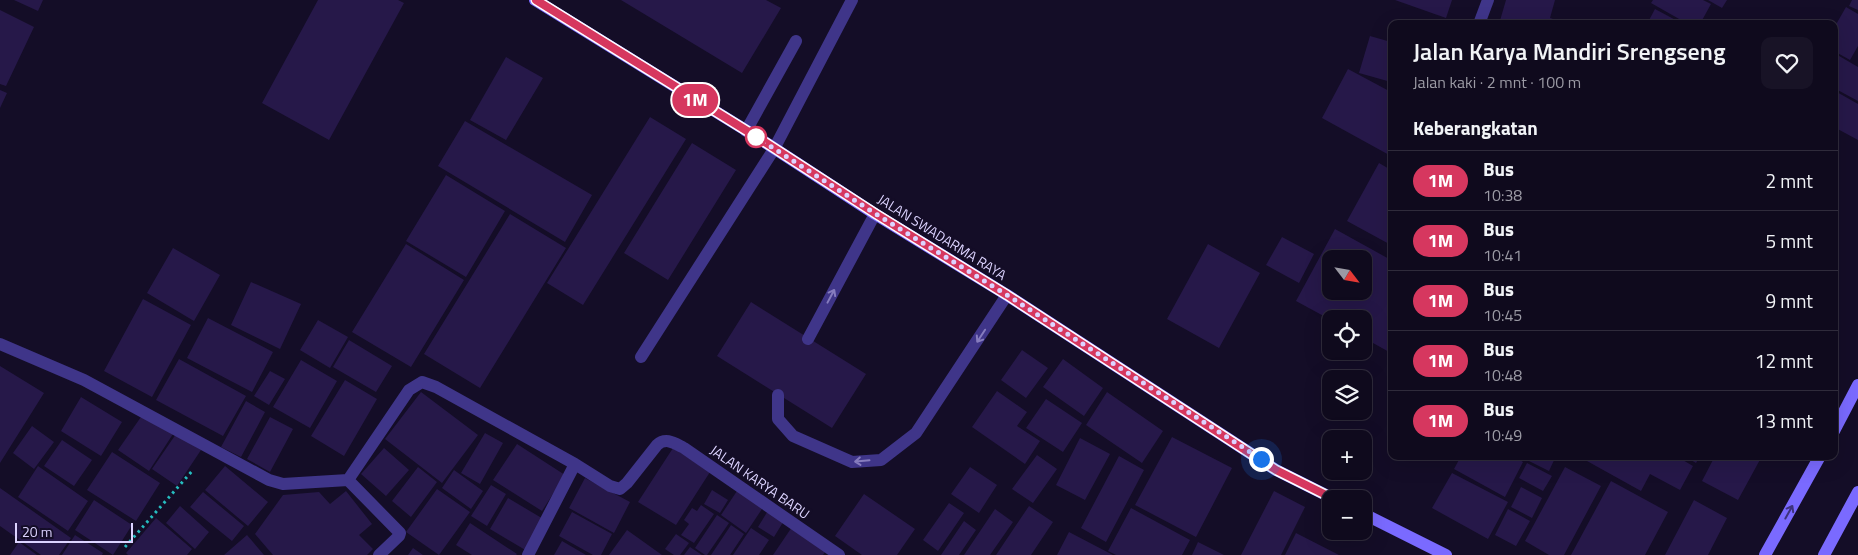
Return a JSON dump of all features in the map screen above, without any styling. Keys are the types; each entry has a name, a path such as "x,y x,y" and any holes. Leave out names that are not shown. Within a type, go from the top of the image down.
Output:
{"main road":[{"name":"JALAN SWADARMA RAYA","path":"536,0 1007,295 1276,470 1322,493"},
{"path":"1838,423 1858,385"},
{"path":"1765,555 1818,460"},
{"path":"1824,555 1858,492"},
{"path":"1372,518 1446,555"}],"street":[{"path":"641,357 774,149 852,0"},
{"path":"1480,20 1488,0"},
{"path":"746,131 796,42"},
{"path":"808,339 876,214"},
{"path":"778,395 778,419 793,436 852,462 881,460 916,433 1007,295"},
{"path":"0,344 84,380 269,480 283,484 348,480 400,533 379,555"},
{"path":"348,480 409,390 422,382 575,464 528,555"},
{"name":"JALAN KARYA BARU","path":"575,464 610,486 620,489 661,441 668,440 684,448 839,555"}],"path":[{"path":"125,547 212,450"}],"building":[{"path":"14,0 43,0 38,11"},
{"path":"318,0 398,0 404,3 329,140 262,103"},
{"path":"621,0 766,0 781,8 742,73"},
{"path":"1395,0 1452,0 1446,18"},
{"path":"1506,0 1555,0 1550,18 1556,20 1500,20"},
{"path":"1653,0 1703,0 1711,4 1702,20 1681,20 1651,3"},
{"path":"1708,0 1727,0 1722,8"},
{"path":"1852,0 1858,0 1858,10 1849,6"},
{"path":"1846,7 1858,14 1858,46 1850,60 1838,53 1838,21"},
{"path":"1655,9 1676,20 1649,20"},
{"path":"0,10 34,27 6,86 0,84"},
{"path":"1370,36 1388,41 1388,81 1359,73"},
{"path":"1838,55 1858,67 1858,101 1838,90"},
{"path":"506,57 543,78 506,140 470,120"},
{"path":"1348,69 1388,90 1388,154 1322,118"},
{"path":"0,90 7,93 0,108"},
{"path":"1838,93 1858,104 1858,140 1838,129"},
{"path":"650,117 686,139 583,305 547,283"},
{"path":"465,121 592,195 565,242 438,166"},
{"path":"692,143 736,170 668,280 624,253"},
{"path":"1379,163 1388,168 1388,243 1347,221"},
{"path":"446,175 505,211 466,277 406,241"},
{"path":"510,214 566,248 480,388 424,354"},
{"path":"1335,229 1388,258 1388,351 1372,342 1372,310 1322,310 1322,315 1296,301 1322,253 1322,300 1372,300 1372,250 1324,250"},
{"path":"1282,237 1314,254 1299,283 1266,265"},
{"path":"406,244 464,280 411,367 352,332"},
{"path":"1208,244 1260,273 1219,348 1167,319"},
{"path":"173,248 220,275 194,321 147,293"},
{"path":"251,282 301,304 280,349 231,325"},
{"path":"143,299 191,325 152,397 104,371"},
{"path":"751,302 866,374 832,428 717,356"},
{"path":"208,318 273,352 252,392 187,358"},
{"path":"318,320 348,337 330,368 300,350"},
{"path":"349,340 392,366 376,392 333,367"},
{"path":"1022,350 1048,368 1026,398 1001,380"},
{"path":"179,359 246,396 223,436 156,400"},
{"path":"1063,359 1103,388 1084,416 1043,387"},
{"path":"301,360 337,381 310,428 273,407"},
{"path":"0,366 44,393 0,463"},
{"path":"270,371 285,379 269,405 254,396"},
{"path":"345,380 377,399 344,456 311,436"},
{"path":"997,391 1027,412 1017,426 1040,441 1025,464 972,427"},
{"path":"421,392 478,435 442,483 385,439"},
{"path":"1107,392 1163,431 1142,463 1086,425"},
{"path":"81,397 122,422 101,456 61,431"},
{"path":"1046,399 1082,423 1063,452 1026,428"},
{"path":"246,401 265,412 241,457 221,447"},
{"path":"143,414 173,434 149,471 118,450"},
{"path":"270,417 293,429 270,472 247,459"},
{"path":"32,426 54,442 34,469 13,453"},
{"path":"485,433 503,443 480,484 461,473"},
{"path":"176,434 201,450 177,486 152,469"},
{"path":"1172,437 1232,468 1196,537 1135,505"},
{"path":"1080,438 1110,454 1085,500 1056,485"},
{"path":"62,440 92,460 74,486 44,466"},
{"path":"517,444 565,475 542,511 493,480"},
{"path":"384,448 409,470 386,496 361,474"},
{"path":"673,448 710,472 676,525 638,502"},
{"path":"112,452 160,483 136,521 87,490"},
{"path":"1037,455 1057,469 1033,503 1012,489"},
{"path":"1119,456 1144,470 1106,542 1081,528"},
{"path":"1459,460 1520,460 1523,462 1505,497 1454,469"},
{"path":"1527,460 1554,460 1549,471"},
{"path":"1585,460 1683,460 1693,466 1680,490 1650,474 1641,491"},
{"path":"1713,460 1760,460 1738,500 1702,481"},
{"path":"1527,463 1552,476 1543,491 1519,478"},
{"path":"38,466 88,501 68,531 18,497"},
{"path":"225,466 268,502 248,526 205,490"},
{"path":"418,467 437,482 411,517 392,501"},
{"path":"970,467 997,485 979,513 951,494"},
{"path":"1565,467 1601,486 1564,555 1549,555 1525,541"},
{"path":"454,470 483,491 471,509 442,488"},
{"path":"1452,473 1508,502 1488,539 1432,508"},
{"path":"585,478 630,502 614,533 569,508"},
{"path":"1611,481 1668,512 1645,555 1571,555"},
{"path":"491,485 506,494 487,526 471,516"},
{"path":"1521,487 1542,498 1532,518 1511,507"},
{"path":"0,488 71,538 59,555 41,555 0,526"},
{"path":"739,488 764,506 746,533 721,515"},
{"path":"437,489 470,512 439,555 406,532"},
{"path":"712,490 728,500 720,513 704,504"},
{"path":"346,491 372,524 359,535 373,549 367,555 273,555 255,534 283,495 319,492 330,504"},
{"path":"1274,491 1305,507 1281,555 1241,555"},
{"path":"203,492 244,526 232,541 190,507"},
{"path":"864,494 915,529 897,555 862,555 835,536"},
{"path":"508,498 545,520 527,551 490,529"},
{"path":"94,500 132,525 113,555 75,530"},
{"path":"1694,500 1727,518 1708,555 1665,555"},
{"path":"949,503 964,513 938,551 923,540"},
{"path":"701,505 714,514 694,543 681,535 689,524 684,520 692,508 697,511"},
{"path":"180,506 209,532 195,549 166,523"},
{"path":"1029,506 1053,522 1031,555 996,555"},
{"path":"1131,508 1190,540 1182,555 1116,555 1108,551"},
{"path":"769,509 785,519 774,537 758,527"},
{"path":"995,509 1013,522 990,555 964,555"},
{"path":"1508,509 1530,521 1516,546 1495,535"},
{"path":"572,512 612,534 601,555 593,555 559,536"},
{"path":"717,515 729,523 707,555 705,555 695,548"},
{"path":"156,518 192,549 187,555 128,555 126,553"},
{"path":"964,521 976,530 959,555 941,555"},
{"path":"470,523 517,554 472,555 456,545"},
{"path":"731,525 744,534 730,555 711,555"},
{"path":"792,527 827,549 823,555 773,555"},
{"path":"751,528 769,540 759,555 733,555"},
{"path":"627,530 662,555 609,555"},
{"path":"1069,532 1113,555 1057,555"},
{"path":"1296,533 1339,555 1285,555"},
{"path":"676,534 689,543 680,555 674,555 665,549"},
{"path":"75,535 103,553 102,555 62,555"},
{"path":"247,535 264,555 224,555"},
{"path":"562,541 586,555 554,555"},
{"path":"19,542 37,555 10,555"},
{"path":"1198,542 1224,555 1192,555"},
{"path":"690,547 702,555 684,555"},
{"path":"413,548 423,555 408,555"}],"bus line":[{"name":"1M","path":"536,0 1007,295 1276,470 1322,493"}],"route":[{"path":"756,137 1007,295 1261,459"}]}
